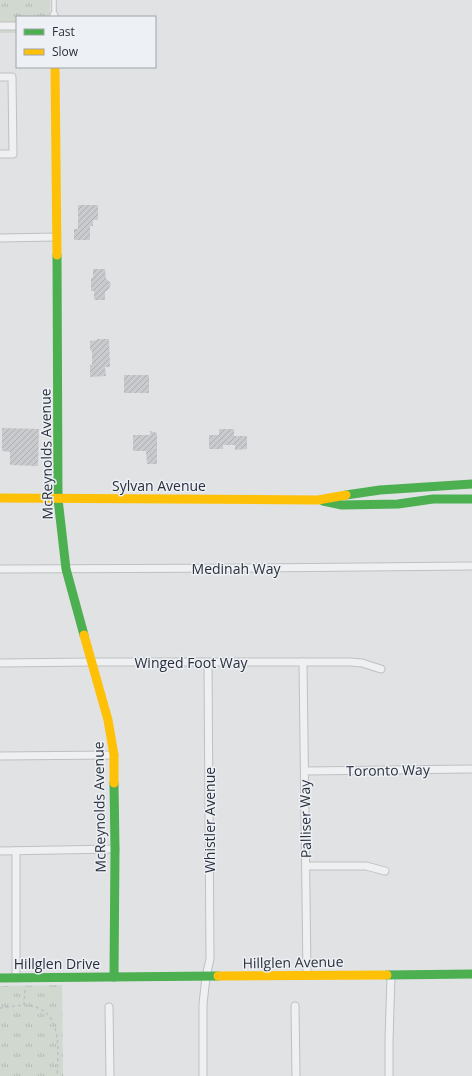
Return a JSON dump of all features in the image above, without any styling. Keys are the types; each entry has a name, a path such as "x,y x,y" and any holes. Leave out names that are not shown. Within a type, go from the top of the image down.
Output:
{"street":[{"path":"0,26 16,26"},
{"name":"McReynolds Avenue","path":"55,68 58,499 66,570 108,720 114,755 114,977"},
{"path":"0,77 12,77 13,154 0,154"},
{"path":"0,238 57,237"},
{"name":"Sylvan Avenue","path":"0,498 318,500 380,490 472,484"},
{"name":"Sylvan Avenue","path":"318,500 342,505 398,504 433,499 472,499"},
{"name":"Medinah Way","path":"0,569 66,570 472,566"},
{"name":"Palliser Way","path":"303,662 307,976"},
{"name":"Winged Foot Way","path":"0,663 350,662 362,663 381,669"},
{"name":"Whistler Avenue","path":"203,1076 202,1004 210,959 208,663"},
{"path":"0,756 114,755"},
{"name":"Toronto Way","path":"305,771 472,770"},
{"path":"0,851 115,849"},
{"path":"16,851 16,978"},
{"path":"306,866 366,866 385,871"},
{"name":"Hillglen Avenue","path":"114,977 472,974"},
{"path":"389,1076 391,975"},
{"name":"Hillglen Drive","path":"0,978 114,977"},
{"path":"295,1006 296,1076"},
{"path":"109,1007 110,1076"}],"lane":[{"path":"54,0 54,16"}],"path":[{"path":"24,1005 25,985"},
{"path":"0,1008 24,1005 35,1007 44,1011 49,1016 56,1032 57,1076"}],"green space":[{"path":"0,0 50,0 50,16 16,16 16,33 0,33"},
{"path":"62,985 63,1076 0,1076 0,986"}],"building":[{"path":"78,205 98,205 98,220 93,220 93,226 90,226 90,240 74,240 74,229 78,229"},
{"path":"93,269 105,269 106,279 111,283 109,289 105,292 105,300 94,300 94,291 91,291"},
{"path":"97,339 109,339 110,367 105,367 106,376 90,377 92,351 90,350 90,341"},
{"path":"124,375 149,375 149,393 124,393"},
{"path":"2,428 39,429 38,466 10,465 10,452 2,451"},
{"path":"219,429 234,429 234,436 247,436 247,449 235,450 235,445 223,445 223,449 209,449 209,435 219,435"},
{"path":"150,431 157,433 157,464 147,464 146,451 133,451 133,435 150,435"}],"traffic: fast":[{"path":"57,255 58,499 66,569 84,635"},
{"path":"346,495 380,490 472,484"},
{"path":"323,501 342,505 398,504 433,499 472,499"},
{"path":"114,783 114,977"},
{"path":"387,975 472,974"},
{"path":"0,978 218,976"}],"traffic: slow":[{"path":"55,68 57,255"},
{"path":"0,498 318,500 346,495"},
{"path":"84,635 108,720 114,755 114,783"},
{"path":"218,976 387,975"}]}
